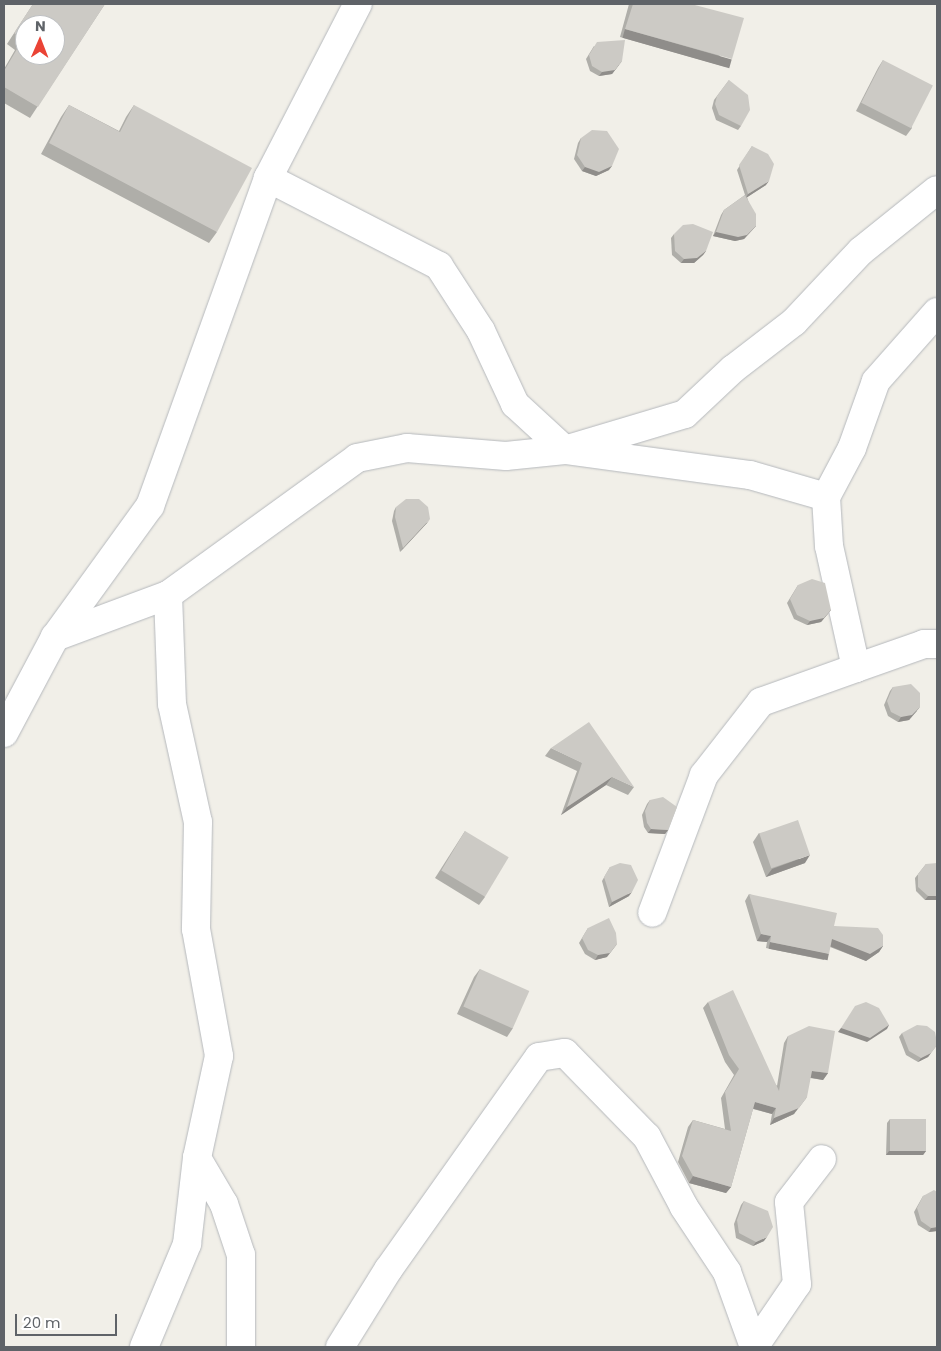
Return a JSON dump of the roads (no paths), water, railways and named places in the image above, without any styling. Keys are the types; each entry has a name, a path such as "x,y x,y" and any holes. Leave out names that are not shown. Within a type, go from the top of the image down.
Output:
{"street":[{"path":"4,733 55,637 150,506 268,178 358,4"},
{"path":"268,178 439,266 481,331 515,404 565,450 750,475 826,497"},
{"path":"55,637 168,595 357,458 408,448 506,456 565,450 685,414 733,369 794,322 861,251 937,190"},
{"path":"856,668 829,546 826,497 852,448 876,382 937,312"},
{"path":"144,1347 188,1244 197,1158 219,1056 196,930 198,822 172,704 168,595"},
{"path":"652,913 704,775 761,702 924,644 937,644"},
{"path":"340,1347 388,1270 539,1057 565,1053 647,1137 684,1207 727,1272 754,1347"},
{"path":"197,1158 224,1204 241,1255 241,1347"},
{"path":"754,1347 797,1284 789,1202 822,1159"}]}
